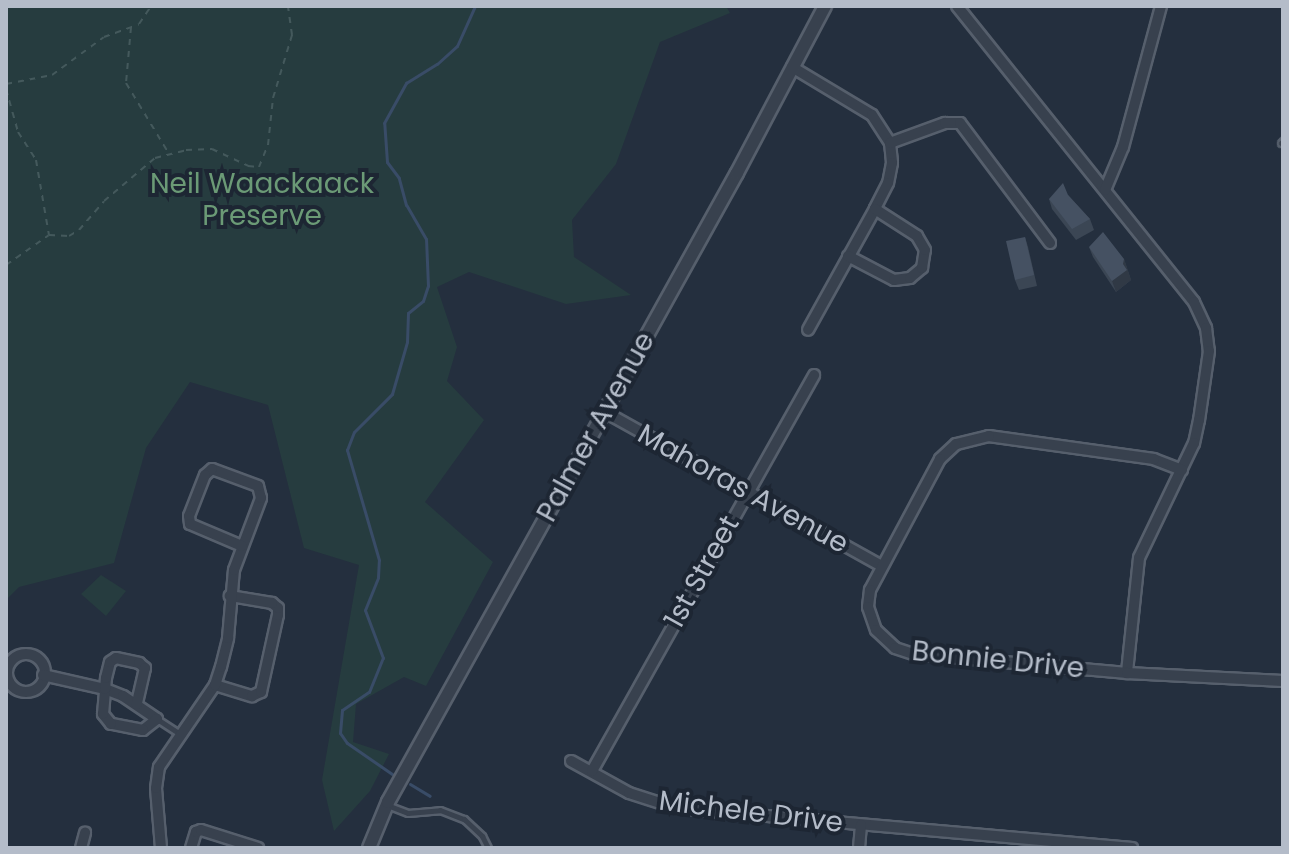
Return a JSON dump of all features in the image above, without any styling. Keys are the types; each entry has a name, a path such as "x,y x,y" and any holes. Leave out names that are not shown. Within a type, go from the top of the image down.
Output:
{"street":[{"name":"Palmer Avenue","path":"369,848 387,805 825,6"},
{"path":"957,6 1194,302 1206,328 1209,351 1199,420 1182,470 1150,529 1139,558 1127,673"},
{"path":"1105,190 1123,147 1161,6"},
{"path":"792,67 872,115 890,143 891,172 875,209 808,330"},
{"path":"890,143 945,123 960,123 1050,243"},
{"path":"848,256 894,280 910,278 922,268 925,250 917,236 875,209"},
{"name":"1st Street","path":"592,771 814,375"},
{"name":"Mahoras Avenue","path":"605,412 882,566"},
{"name":"Bonnie Drive","path":"1182,470 1154,459 989,436 967,439 940,459 870,590 868,607 876,630 895,648 914,654 1127,673 1283,681"},
{"path":"161,848 156,780 164,756 215,685 228,638 230,596 242,546 261,492 254,484 217,469 205,475 189,520 196,528 242,546"},
{"path":"215,685 252,696 261,692 278,615 278,608 272,603 230,596"},
{"path":"43,675 105,689 137,704 157,719 143,730 107,721 103,714 105,689 112,659 142,664 144,673 137,704"},
{"name":"Michele Drive","path":"571,761 629,793 676,808 1059,845 1132,848"},
{"path":"859,848 861,825"},
{"path":"191,848 196,832 201,830 258,848"},
{"path":"81,848 85,833"}],"lane":[{"path":"157,719 180,734"},
{"path":"387,805 408,813 440,810 464,819 482,836 488,848"}],"path":[{"path":"6,84 52,75 104,37 145,18 151,6"},
{"path":"6,265 49,235 69,236 79,230 104,201 155,158 169,153 212,149 248,166 259,167 266,152 273,98 292,35 288,6"},
{"path":"131,27 126,83 169,153"},
{"path":"6,89 18,132 36,160 49,235"}],"green space":[{"name":"Neil Waackaack Preserve","path":"6,6 726,6 730,13 660,42 616,164 572,220 574,257 631,295 566,304 469,272 437,287 457,347 447,381 484,420 425,502 493,562 426,686 404,677 356,704 353,742 389,754 370,791 334,831 322,780 359,565 304,548 268,405 190,382 146,448 114,563 19,587 6,600"},
{"path":"101,575 126,591 106,616 81,594"}],"building":[{"path":"1063,183 1068,195 1090,219 1072,229 1049,199"},
{"path":"1103,232 1124,259 1127,270 1112,281 1089,247"},
{"path":"1025,237 1034,275 1015,280 1006,241"}],"waterway":[{"path":"392,774 347,743 340,733 342,710 369,692 383,658 365,610 378,577 379,560 347,450 354,432 392,394 407,342 408,313 423,301 428,286 426,239 406,205 399,178 387,162 384,123 406,83 437,64 457,46 475,6"},
{"path":"410,784 430,796"}]}
